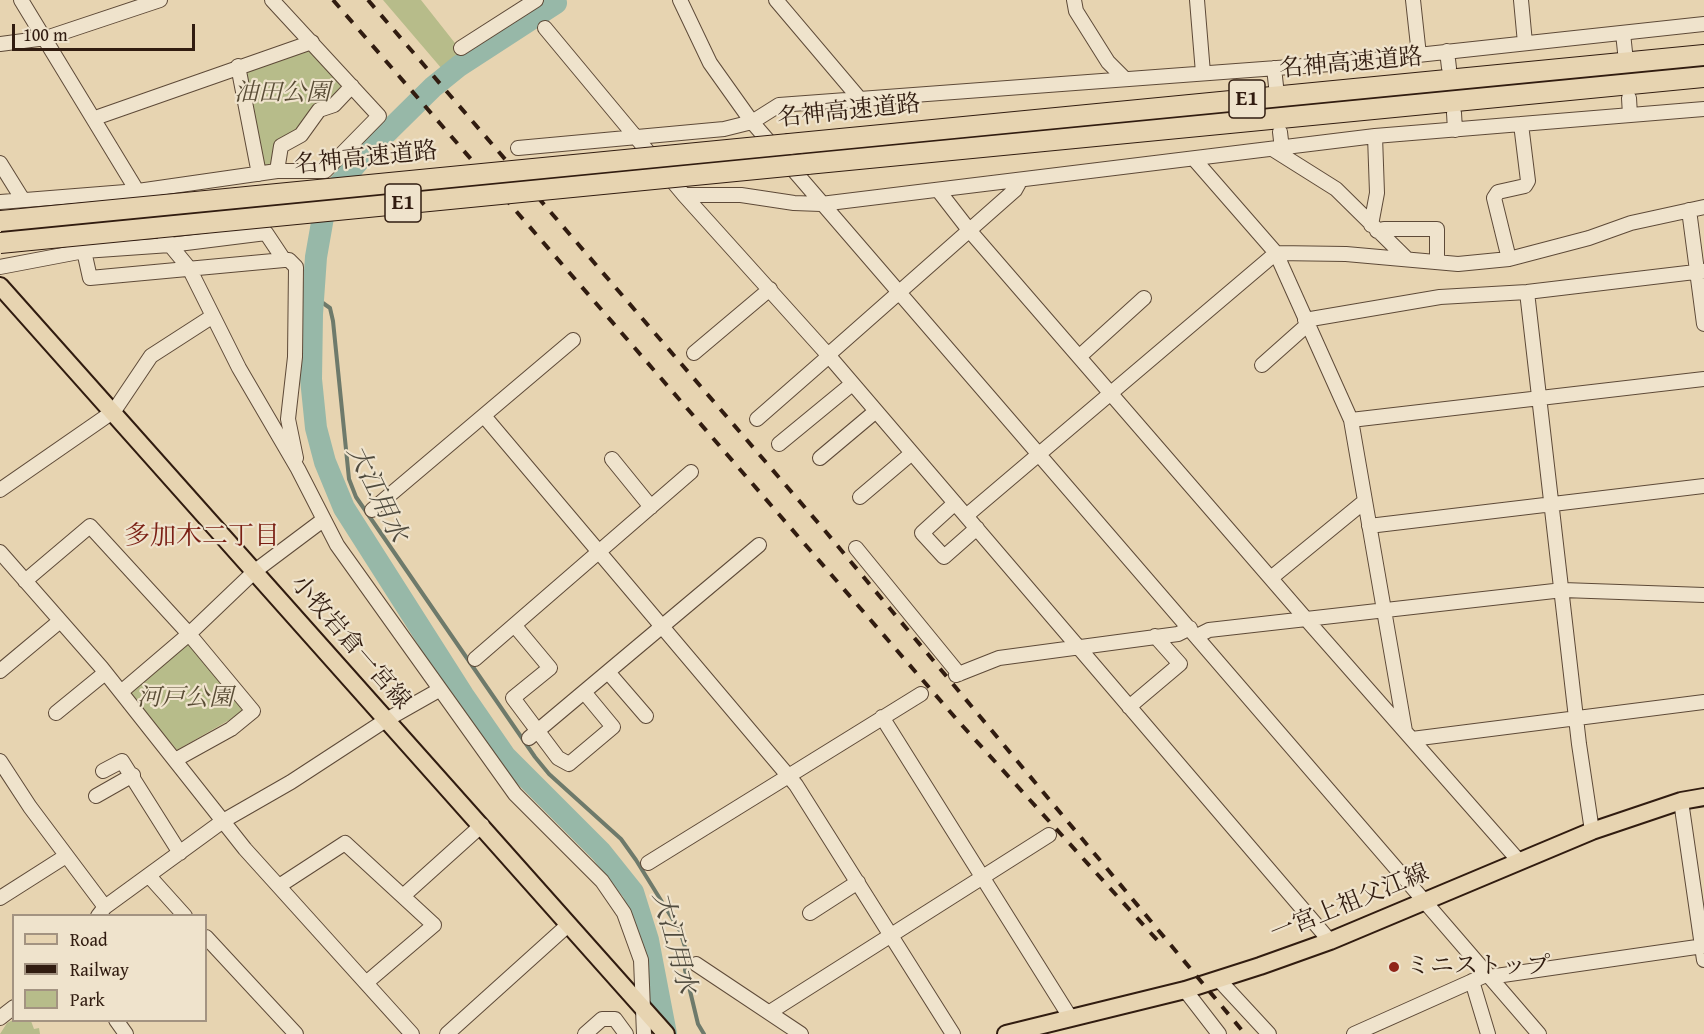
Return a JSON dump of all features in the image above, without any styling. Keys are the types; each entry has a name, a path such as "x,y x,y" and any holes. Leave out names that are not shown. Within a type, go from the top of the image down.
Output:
{"highway":[{"name":"名神高速道路","path":"0,221 1704,55"},
{"name":"名神高速道路","path":"0,243 1704,77"}],"main road":[{"name":"小牧岩倉一宮線","path":"0,286 114,411 666,1034"},
{"name":"一宮上祖父江線","path":"1006,1034 1024,1032 1070,1017 1219,980 1330,941 1592,831 1681,801 1704,797"}],"street":[{"path":"21,0 95,118 170,245 189,268 239,368 298,469 337,545 515,794 602,881 624,913 641,960 646,1012 644,1034"},
{"path":"0,44 46,38 160,0"},
{"path":"0,202 138,191 277,171 326,171 379,116 272,0"},
{"path":"461,48 536,0"},
{"path":"680,0 710,63 752,122 820,204 1194,632 1539,1034"},
{"path":"776,0 860,98"},
{"path":"1074,0 1076,11 1108,62 1125,79"},
{"path":"1197,0 1203,73"},
{"path":"1413,0 1419,55"},
{"path":"1521,0 1525,43"},
{"path":"518,148 724,129 752,122 778,105 1274,68 1419,55 1704,24"},
{"path":"544,28 684,195 770,289 876,411 1129,707 1247,841 1330,941"},
{"path":"1623,33 1624,52"},
{"path":"95,118 238,66 312,42"},
{"path":"1447,51 1449,68"},
{"path":"238,66 259,174"},
{"path":"1274,68 1276,86"},
{"path":"277,171 281,146 301,135 319,110 334,105 352,86"},
{"path":"1629,98 1630,115"},
{"path":"684,195 741,195 794,204 820,204 1375,136 1704,109"},
{"path":"1454,113 1455,130"},
{"path":"1509,259 1494,198 1498,192 1526,186 1528,181 1521,124"},
{"path":"1278,149 1280,132"},
{"path":"1374,228 1377,193 1375,136"},
{"path":"1278,149 1336,189 1407,259"},
{"path":"1194,159 1276,253 1351,420 1409,735"},
{"path":"0,163 23,200"},
{"path":"757,419 1015,190 1020,181"},
{"path":"938,190 969,230 1519,861"},
{"path":"966,516 1039,457 1111,391 1276,253 1346,254 1458,264 1509,259 1589,238 1631,223 1704,207"},
{"path":"1689,210 1701,272 1704,324"},
{"path":"1374,228 1437,229 1437,262"},
{"path":"0,267 84,251 170,245 266,233 284,260"},
{"path":"84,251 90,279 284,260 289,260 297,267 295,357 288,418 298,469"},
{"path":"1263,365 1306,323 1440,297 1527,292 1701,272"},
{"path":"694,353 770,289"},
{"path":"1527,292 1592,831"},
{"path":"1080,356 1144,298"},
{"path":"0,490 114,411 151,356 213,316"},
{"path":"372,510 573,340"},
{"path":"1351,420 1704,379"},
{"path":"779,444 852,384"},
{"path":"820,458 876,411"},
{"path":"484,416 788,775 953,1034"},
{"path":"860,497 912,453"},
{"path":"612,459 651,507"},
{"path":"475,659 692,472"},
{"path":"1369,526 1704,486"},
{"path":"1271,578 1365,501"},
{"path":"955,503 922,533 944,556 977,528"},
{"path":"121,692 189,634 255,571 323,520"},
{"path":"25,581 90,526 189,634 253,711 231,729 175,760"},
{"path":"533,735 759,545"},
{"path":"856,548 957,675 999,658 1155,636 1384,609 1563,590 1704,595"},
{"path":"0,552 121,692 279,886 412,1034"},
{"path":"0,671 60,621"},
{"path":"515,626 550,668 513,698 533,735 558,758 569,764 613,727 584,692"},
{"path":"1129,707 1180,664 1155,636"},
{"path":"608,672 646,716"},
{"path":"56,713 105,673"},
{"path":"1,763 101,911 223,820 291,782 386,720 439,690"},
{"path":"648,863 921,694"},
{"path":"1409,735 1704,702"},
{"path":"882,717 1070,1017"},
{"path":"103,771 122,761 133,775 180,853"},
{"path":"96,796 133,775"},
{"path":"1354,1034 1488,976 1703,951 1681,801"},
{"path":"403,896 482,825"},
{"path":"770,1012 1049,835"},
{"path":"279,886 345,843 434,925 366,983"},
{"path":"0,898 66,856"},
{"path":"150,876 184,914"},
{"path":"810,913 858,882"},
{"path":"447,1034 568,925"},
{"path":"207,938 296,1034"},
{"path":"696,964 801,1034"},
{"path":"1219,980 1269,1034"},
{"path":"1472,981 1488,1034"},
{"path":"1185,990 1219,1034"},
{"path":"0,1018 12,1009"},
{"path":"585,1034 602,1019 615,1019 626,1034"}],"green space":[{"path":"383,0 421,0 462,52 442,69"},
{"name":"油田公園","path":"311,49 343,84 271,166 263,167 245,72"},
{"name":"河戸公園","path":"188,643 245,711 177,750 130,694"},
{"path":"12,1020 31,1022 34,1029 39,1028 40,1034 0,1034 7,1023"}],"waterway":[{"name":"大江用水","path":"556,3 563,0"},
{"name":"大江用水","path":"556,3 459,66 433,87 362,157 326,200 316,257 312,314 311,379 316,428 325,462 344,508 463,695 505,756 601,852 633,892 648,940 666,1034"},
{"path":"313,296 330,308 333,321 349,479 356,497 535,757 549,774 621,839 636,860 680,931 685,947 685,970 698,1024 704,1034"}],"railway":[{"path":"333,0 959,722 1158,941"},
{"path":"368,0 826,532 1245,1034"}],"place":[{"name":"ミニストップ","path":"1394,967"}],"district":[{"name":"多加木二丁目","path":"202,537"}]}
